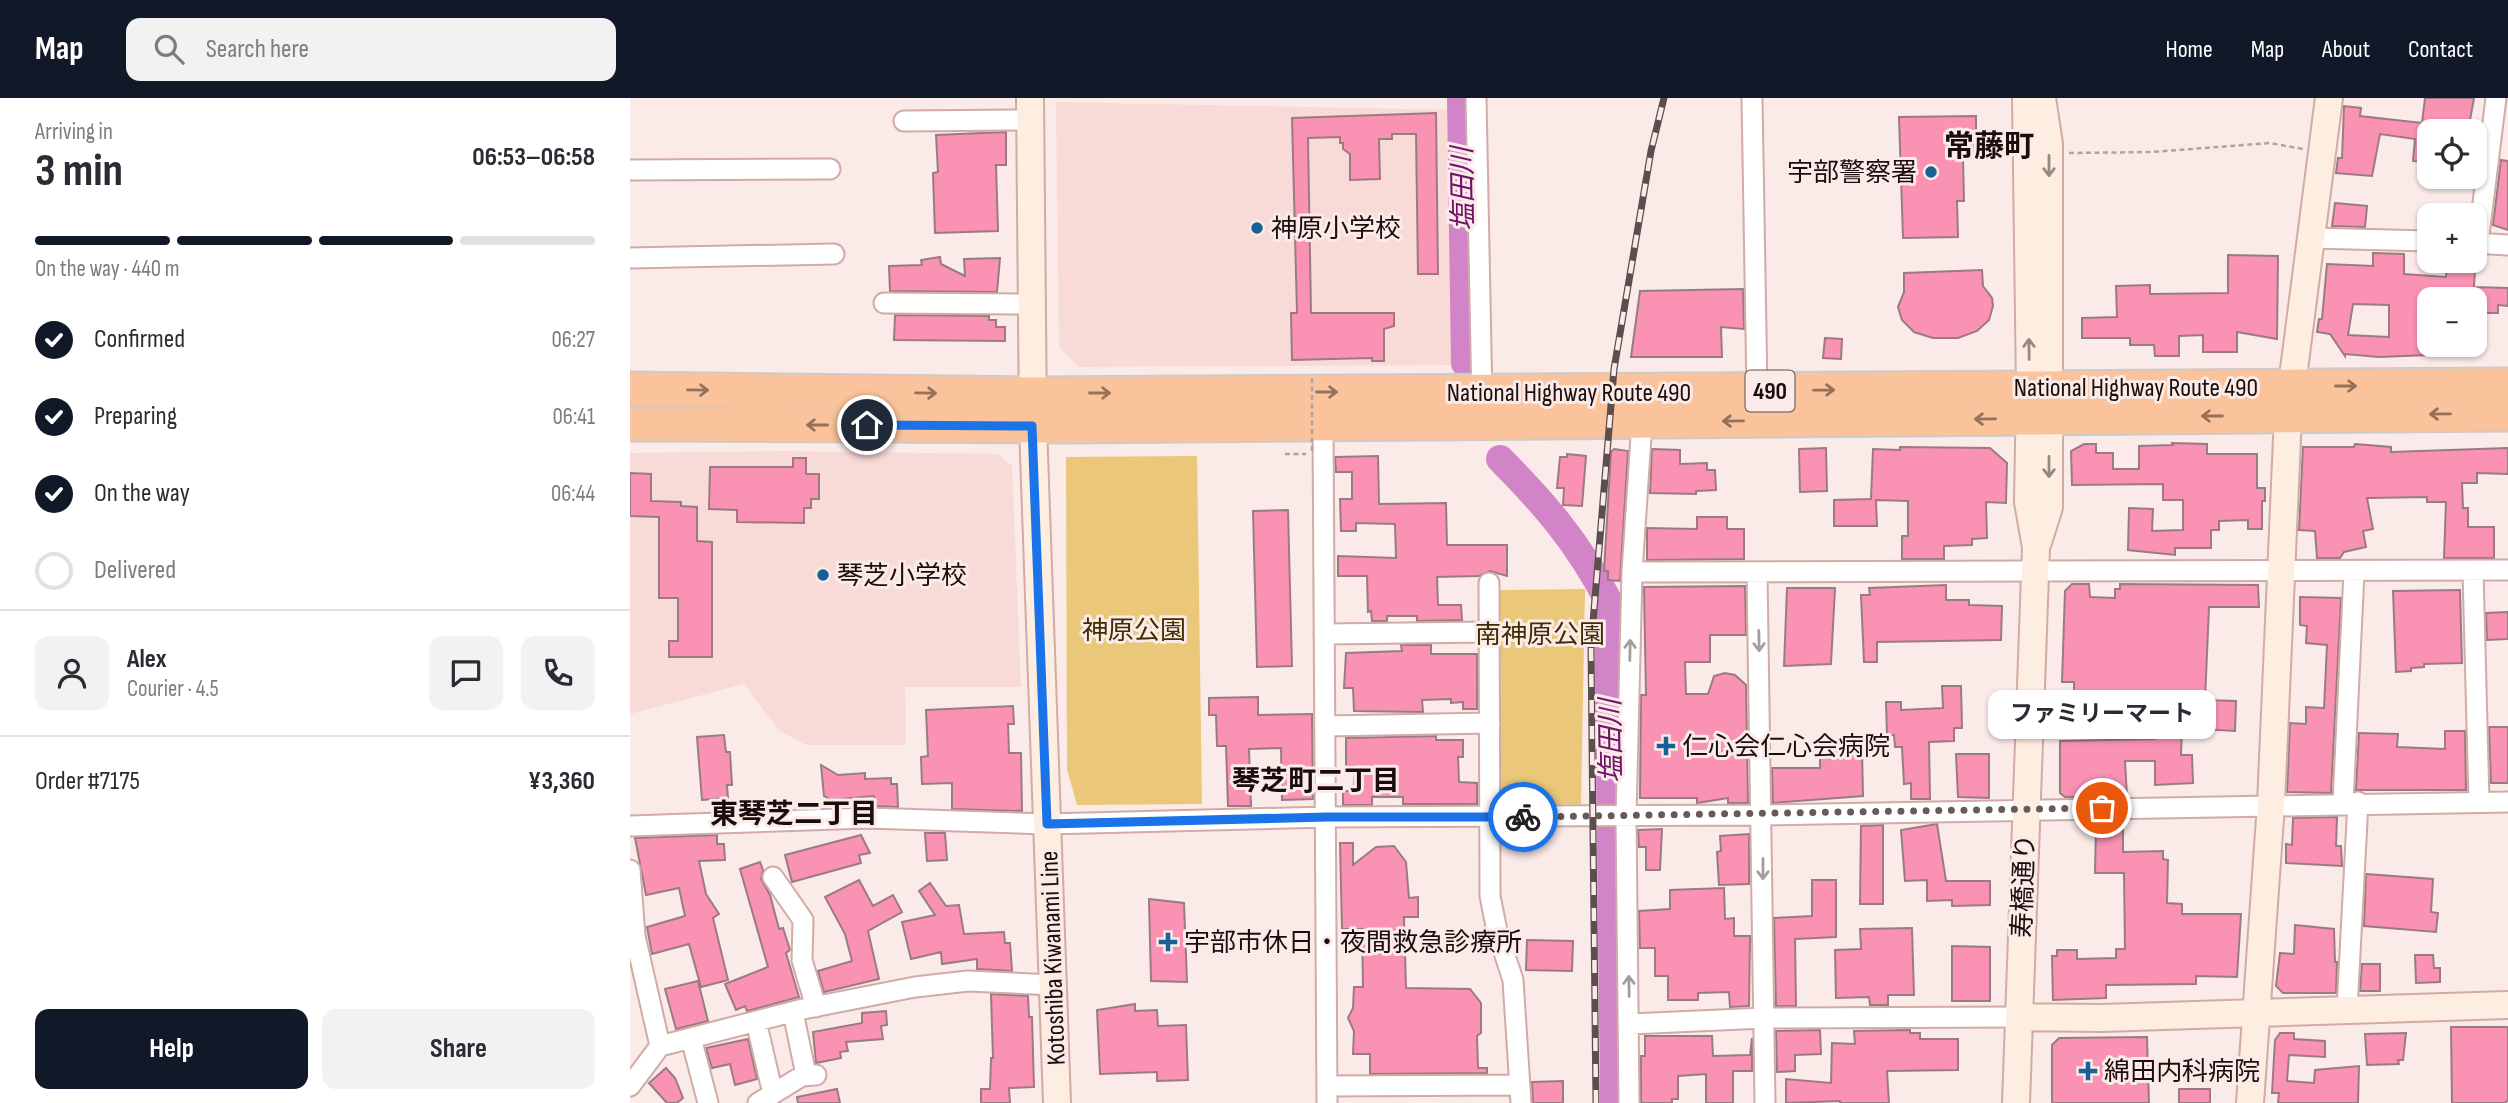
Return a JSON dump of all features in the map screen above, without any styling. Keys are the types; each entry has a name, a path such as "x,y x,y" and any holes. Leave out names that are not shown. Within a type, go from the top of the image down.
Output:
{"highway":[{"name":"National Highway Route 490","path":"630,424 1032,410 1482,408 1642,422 2039,403 2290,401 2508,385"},
{"name":"National Highway Route 490","path":"630,389 1323,424 1482,408 1757,391 2039,403"},
{"name":"National Highway Route 490","path":"2290,401 2508,414"}],"street":[{"path":"1476,98 1482,408"},
{"path":"1752,98 1757,391"},
{"path":"2026,98 2039,403"},
{"path":"2039,403 2049,144 2042,98"},
{"path":"2250,1103 2271,804 2290,401 2329,98"},
{"path":"2482,203 2497,98"},
{"path":"904,121 1030,109"},
{"name":"Kotoshiba Kiwanami Line","path":"1030,109 1032,410 1057,1103"},
{"path":"630,170 830,169"},
{"path":"2311,237 2417,241"},
{"path":"2487,244 2508,245"},
{"path":"630,258 834,254"},
{"path":"884,303 1031,304"},
{"name":"寿橋通り","path":"2016,1103 2036,560 2049,507 2039,403"},
{"path":"1629,1103 1630,1024 1615,816 1642,422"},
{"path":"1323,424 1327,1094 1520,1094 1513,980 1497,931 1490,896 1488,818 1492,806 1489,583"},
{"path":"1632,572 1757,573 2036,560 2280,572 2508,570"},
{"path":"2473,571 2479,802"},
{"path":"2347,1010 2354,572"},
{"path":"1757,573 1763,815 1765,1103"},
{"path":"1324,634 1489,632"},
{"path":"1326,726 1490,723"},
{"path":"630,826 868,818 1047,824 1327,817 1763,815 2351,802 2508,802"},
{"path":"630,870 635,960 660,1046"},
{"path":"773,877 803,920 802,960 816,1007"},
{"path":"630,1086 660,1046 793,1012 915,987 968,981 1054,985"},
{"path":"1630,1024 1764,1018 2102,1018 2508,1005"},
{"path":"756,1021 772,1098 811,1075 793,1012"},
{"path":"691,1038 708,1103"}],"path":[{"path":"2064,153 2152,152 2270,143 2309,150"},
{"path":"1285,454 1312,454 1312,378"}],"shaded area":[{"name":"神原小学校","path":"1056,102 1455,110 1458,365 1078,367 1059,347"},
{"name":"琴芝小学校","path":"782,451 998,454 1012,466 1021,687 905,687 906,745 806,745 779,730 744,684 630,714 630,453"}],"green space":[{"name":"神原公園","path":"1197,456 1202,804 1077,805 1067,769 1066,457"},
{"name":"南神原公園","path":"1585,589 1581,804 1497,806 1493,590"}],"building":[{"path":"2425,98 2474,98 2470,119 2422,119"},
{"path":"2344,106 2361,108 2360,116 2417,122 2417,162 2413,161 2415,139 2380,134 2372,176 2336,173 2338,158 2342,158"},
{"path":"1436,113 1438,274 1418,274 1416,134 1392,134 1392,139 1379,139 1380,179 1350,180 1350,154 1343,149 1340,137 1308,138 1311,313 1394,313 1394,326 1384,329 1384,361 1372,361 1372,358 1292,360 1291,313 1297,313 1292,118"},
{"name":"宇部警察署","path":"1976,116 1976,158 1963,158 1964,201 1957,201 1958,237 1903,238 1899,117"},
{"path":"1006,132 1006,165 996,165 998,231 935,233 933,173 938,172 936,135"},
{"path":"2501,160 2508,161 2508,230 2493,225"},
{"path":"2335,203 2367,206 2365,227 2332,226"},
{"path":"2373,253 2404,254 2404,274 2446,277 2446,273 2475,273 2474,287 2417,287 2417,355 2345,356 2330,334 2317,332 2319,319 2322,319 2327,264 2373,266","holes":["2353,304 2389,305 2389,337 2348,335"]},
{"path":"2228,255 2278,256 2277,339 2237,332 2237,352 2203,352 2203,335 2179,336 2179,356 2155,356 2154,345 2130,345 2130,338 2082,338 2082,318 2117,317 2116,286 2150,285 2150,294 2228,293"},
{"path":"940,257 941,264 965,276 964,259 1000,258 997,292 890,291 889,266 922,265 921,260"},
{"path":"1982,270 1983,286 1992,298 1993,306 1989,320 1977,331 1958,338 1933,338 1914,332 1902,320 1898,307 1904,292 1904,273"},
{"path":"2487,287 2508,288 2508,306 2498,305 2498,313 2487,313"},
{"path":"1743,289 1744,329 1721,327 1722,357 1631,357 1640,291"},
{"path":"895,315 989,316 989,320 996,320 996,327 1005,327 1005,341 894,340"},
{"path":"1825,338 1842,339 1841,359 1823,358"},
{"path":"2172,443 2207,444 2207,454 2257,454 2257,488 2265,488 2262,529 2248,529 2248,520 2219,521 2219,530 2211,530 2211,548 2175,548 2175,555 2128,550 2129,508 2153,509 2152,531 2183,530 2183,500 2163,500 2163,484 2072,485 2071,451 2084,444 2096,444 2096,453 2113,453 2113,469 2139,469 2139,446 2173,445"},
{"path":"2355,444 2391,447 2391,452 2508,448 2508,474 2477,473 2477,483 2462,483 2463,508 2468,508 2468,527 2494,527 2494,558 2444,558 2446,502 2427,502 2427,497 2367,498 2373,529 2363,531 2366,547 2344,552 2340,558 2317,558 2315,531 2299,530 2303,447 2354,447"},
{"path":"1900,447 1990,448 2007,463 2006,503 1986,502 1987,538 1972,539 1972,545 1944,546 1944,559 1902,559 1902,536 1908,536 1908,501 1876,500 1877,526 1834,526 1834,500 1871,499 1873,449 1900,450"},
{"path":"1826,448 1827,491 1800,492 1799,449"},
{"path":"1614,449 1628,451 1620,581 1608,580 1608,571 1604,571 1611,452"},
{"path":"1652,449 1680,450 1680,464 1707,463 1707,470 1715,470 1716,490 1696,491 1696,494 1650,493"},
{"path":"1567,454 1586,456 1582,506 1563,505 1564,488 1557,488 1560,457 1567,457"},
{"path":"1378,456 1379,504 1446,503 1447,545 1507,545 1507,576 1490,571 1479,576 1437,577 1438,605 1461,605 1462,620 1417,621 1417,616 1387,616 1387,621 1372,621 1371,611 1368,612 1367,576 1338,576 1338,556 1396,558 1395,524 1356,523 1356,531 1341,531 1340,499 1352,499 1352,472 1336,472 1335,457"},
{"path":"793,458 806,458 806,474 819,474 819,499 811,499 811,508 804,508 804,523 737,522 737,510 709,509 710,467 793,467"},
{"path":"630,473 651,474 651,501 681,502 681,506 697,507 697,541 712,542 712,657 669,657 669,641 678,641 678,598 659,598 659,517 630,516"},
{"path":"1288,510 1292,666 1257,667 1253,511"},
{"path":"1697,517 1727,517 1727,529 1744,529 1744,559 1647,560 1647,528 1697,529"},
{"path":"2072,584 2089,584 2090,597 2115,598 2115,589 2120,589 2120,584 2258,585 2259,607 2209,607 2205,700 2236,701 2235,731 2182,728 2181,755 2192,755 2193,783 2155,785 2155,761 2125,761 2127,796 2065,797 2060,793 2060,741 2155,739 2156,729 2157,705 2074,705 2074,682 2062,682 2065,591"},
{"path":"1946,585 1946,600 1969,600 1969,605 2002,606 2001,640 1877,642 1877,662 1864,662 1861,595 1870,595 1869,588"},
{"path":"1745,586 1746,635 1710,635 1710,662 1685,662 1686,694 1708,694 1714,676 1725,673 1735,675 1746,685 1748,803 1728,803 1728,798 1697,803 1697,798 1640,798 1641,695 1646,695 1644,587"},
{"path":"1787,588 1835,588 1831,664 1784,666"},
{"path":"2460,590 2462,663 2424,664 2424,667 2411,668 2411,671 2396,672 2393,591"},
{"path":"2300,597 2341,598 2331,793 2287,792 2290,723 2306,724 2306,707 2324,708 2327,645 2306,643 2307,626 2300,625"},
{"path":"2508,612 2508,639 2487,640 2486,613"},
{"path":"1401,645 1431,645 1431,654 1477,654 1477,709 1463,709 1463,702 1451,703 1451,699 1422,700 1423,712 1354,711 1353,688 1344,688 1346,653 1402,651"},
{"path":"1942,686 1961,686 1962,728 1954,728 1954,741 1929,742 1930,799 1911,799 1911,783 1904,784 1902,747 1895,747 1894,735 1887,735 1886,702 1901,702 1901,710 1943,708"},
{"path":"1258,697 1258,715 1312,714 1313,799 1282,800 1281,748 1249,749 1251,806 1228,806 1226,746 1217,746 1216,715 1209,715 1209,698"},
{"path":"1013,706 1014,724 1008,724 1009,753 1021,753 1022,811 952,809 952,783 922,784 921,757 928,756 926,710"},
{"path":"2489,727 2508,727 2508,783 2491,783"},
{"path":"2445,731 2465,731 2466,790 2356,790 2359,733 2398,734 2397,747 2445,749"},
{"path":"724,735 726,752 730,752 732,785 727,785 728,798 702,800 697,737"},
{"path":"1436,736 1436,740 1463,740 1463,757 1458,757 1459,782 1477,783 1477,804 1403,804 1403,797 1372,797 1372,805 1343,805 1343,791 1354,791 1355,766 1346,766 1346,738"},
{"path":"1862,749 1863,796 1773,803 1772,768 1820,768 1820,758 1835,758 1835,750"},
{"path":"1956,754 1989,754 1989,798 1958,797"},
{"path":"821,765 838,775 865,773 865,779 891,778 891,784 897,784 898,807 874,806 874,796 831,800 824,796"},
{"path":"2337,817 2336,846 2341,846 2342,866 2286,863 2286,844 2292,845 2293,818"},
{"path":"1937,824 1946,881 1990,881 1990,905 1952,906 1952,900 1927,901 1927,880 1905,881 1901,830"},
{"path":"1883,825 1883,904 1860,904 1861,826"},
{"path":"2096,827 2123,827 2123,852 2163,851 2163,859 2168,860 2167,903 2182,904 2182,914 2241,914 2237,977 2196,976 2196,984 2106,985 2106,998 2053,1000 2052,956 2057,956 2057,950 2077,950 2077,959 2116,958 2116,949 2125,949 2124,873 2095,873"},
{"path":"1662,829 1660,870 1646,870 1646,847 1639,847 1638,830"},
{"path":"925,833 945,833 947,860 927,861"},
{"path":"1749,834 1749,884 1719,885 1717,852 1721,851 1720,836"},
{"path":"717,835 717,844 724,844 725,860 699,861 706,894 719,914 713,918 728,980 701,987 689,944 652,954 647,927 685,916 679,888 646,895 635,838"},
{"path":"861,835 870,853 859,855 861,863 792,882 785,855"},
{"path":"1340,843 1353,843 1353,865 1376,847 1394,846 1406,862 1409,898 1418,897 1418,917 1404,917 1406,988 1470,989 1481,1003 1481,1033 1477,1036 1478,1068 1487,1068 1487,1073 1370,1074 1370,1054 1353,1054 1354,1031 1348,1018 1353,1008 1354,987 1363,987 1362,929 1342,929"},
{"path":"760,862 763,870 761,879 770,895 779,929 783,928 790,950 786,953 799,997 747,1011 745,1006 736,1010 725,984 768,967 740,869"},
{"path":"2366,874 2433,879 2431,912 2438,913 2436,932 2364,926"},
{"path":"859,880 873,906 893,895 902,912 868,931 879,979 824,992 818,971 852,961 845,934 825,897"},
{"path":"1812,880 1836,880 1836,937 1795,939 1796,1006 1776,1006 1774,918 1812,916"},
{"path":"930,883 946,906 959,905 964,934 1004,932 1005,943 1010,943 1012,971 977,969 977,959 942,964 941,952 911,959 902,922 935,915 919,891"},
{"path":"1724,888 1725,919 1734,918 1734,936 1750,936 1749,1006 1730,1007 1729,992 1698,993 1698,1000 1668,1000 1668,976 1655,976 1655,948 1640,948 1639,911 1670,909 1670,890"},
{"name":"宇部市休日・夜間救急診療所","path":"1149,899 1184,903 1187,982 1151,981"},
{"path":"2295,925 2334,929 2336,993 2283,993 2276,986 2280,953 2294,954"},
{"path":"1912,928 1914,995 1888,995 1888,1005 1870,1005 1869,997 1836,998 1835,950 1861,949 1860,929"},
{"path":"1527,940 1573,941 1572,971 1526,970"},
{"path":"1952,946 1990,947 1990,1001 1952,1001"},
{"path":"2415,955 2433,955 2434,968 2440,968 2440,982 2416,983"},
{"path":"2362,964 2380,964 2380,991 2360,991"},
{"path":"698,981 708,1021 676,1029 665,989"},
{"path":"991,994 1028,996 1029,1017 1032,1017 1034,1087 1009,1088 1010,1103 981,1103 981,1089 990,1089 993,1058"},
{"path":"1135,1004 1135,1011 1157,1010 1158,1026 1186,1025 1188,1080 1157,1081 1157,1072 1100,1074 1097,1010"},
{"path":"886,1011 887,1025 881,1026 883,1039 846,1042 848,1051 840,1052 841,1058 816,1063 813,1032 862,1023 862,1013"},
{"path":"2451,1027 2508,1027 2508,1100 2505,1103 2452,1103"},
{"path":"1820,1030 1821,1054 1795,1055 1795,1071 1777,1072 1776,1031"},
{"path":"1910,1030 1910,1033 1920,1033 1920,1039 1958,1039 1958,1070 1887,1071 1889,1103 1786,1103 1786,1079 1831,1083 1832,1043 1855,1044 1854,1031"},
{"path":"2280,1033 2294,1033 2294,1039 2325,1041 2325,1057 2289,1055 2287,1081 2314,1083 2315,1070 2359,1066 2358,1103 2278,1103 2279,1093 2272,1093 2275,1040"},
{"path":"2406,1033 2403,1060 2398,1060 2399,1064 2367,1065 2365,1034"},
{"path":"1645,1036 1712,1036 1713,1056 1750,1055 1752,1038 1752,1071 1733,1071 1733,1103 1706,1103 1706,1074 1678,1076 1678,1099 1672,1099 1672,1103 1641,1103 1641,1056 1645,1056"},
{"name":"綿田内科病院","path":"2147,1037 2149,1103 2052,1103 2052,1045 2059,1038"},
{"path":"748,1039 757,1079 735,1085 730,1064 712,1068 706,1048"},
{"path":"666,1068 675,1078 683,1098 677,1103 667,1103 649,1083"},
{"path":"1563,1081 1563,1103 1533,1103 1532,1082"},
{"path":"837,1089 840,1103 798,1103 797,1097"},
{"path":"2179,1089 2210,1089 2210,1103 2179,1103"}],"waterway":[{"name":"塩田川","path":"1461,98 1465,363"},
{"name":"塩田川","path":"1500,459 1560,525 1585,560 1608,600 1614,1103"}],"railway":[{"path":"1596,1103 1591,646 1614,369 1651,151 1664,98"}],"way so far":[{"path":"1523,817 2102,808"}],"place":[{"name":"宇部警察署","path":"1931,172"},
{"name":"神原小学校","path":"1257,228"},
{"name":"琴芝小学校","path":"823,575"},
{"name":"仁心会仁心会病院","path":"1666,746"},
{"name":"ファミリーマート","path":"2102,808"},
{"name":"宇部市休日・夜間救急診療所","path":"1168,942"},
{"name":"綿田内科病院","path":"2088,1071"}],"district":[{"name":"常藤町","path":"1989,146"},
{"name":"琴芝町二丁目","path":"1316,780"},
{"name":"東琴芝二丁目","path":"794,813"}],"route":[{"path":"867,425 1032,426 1047,824 1327,817 1523,817"}]}
